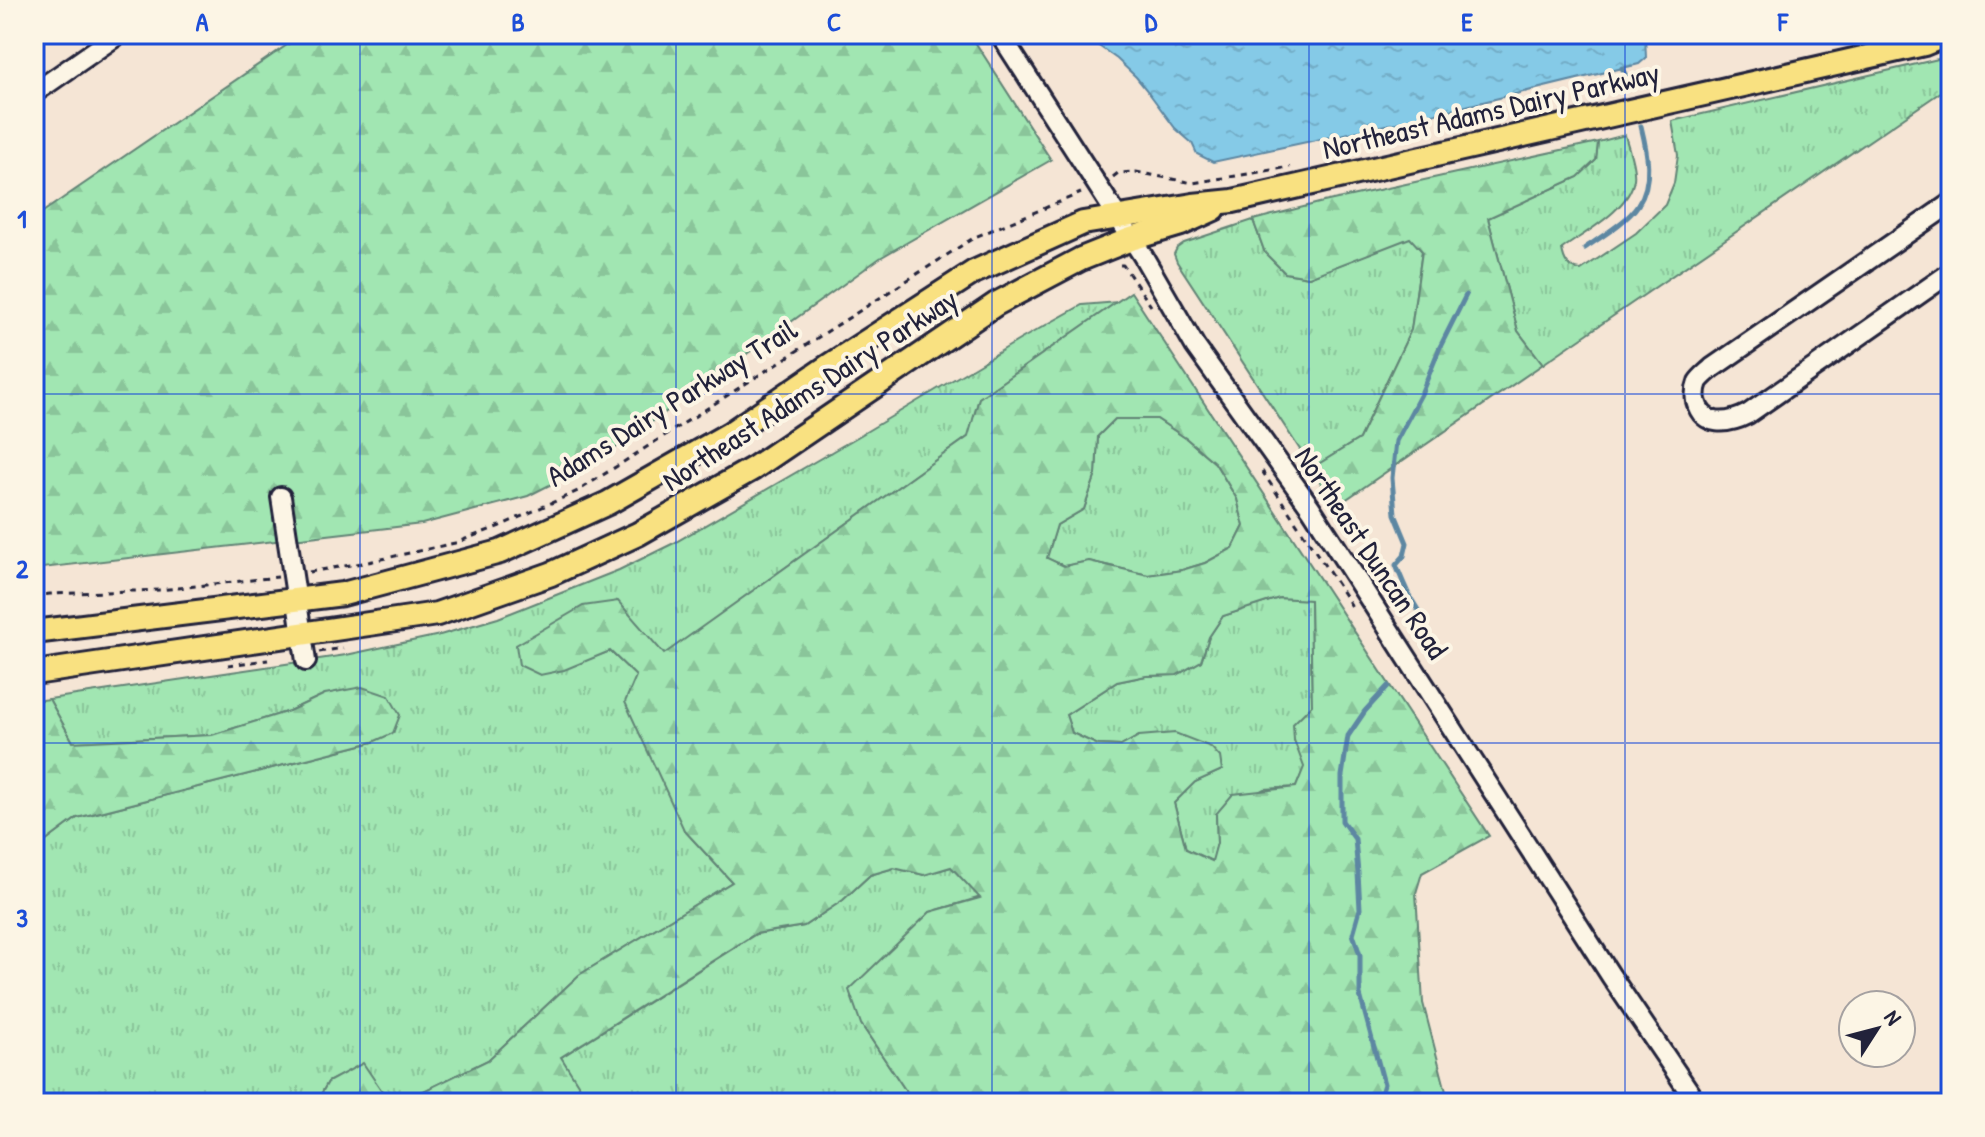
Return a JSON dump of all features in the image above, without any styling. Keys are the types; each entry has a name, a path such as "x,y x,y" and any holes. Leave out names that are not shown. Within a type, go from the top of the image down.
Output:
{"main road":[{"name":"Northeast Adams Dairy Parkway","path":"34,632 343,594 500,552 608,503 729,434 974,272 1083,223 1233,201 1924,44 1948,34"},
{"name":"Northeast Adams Dairy Parkway","path":"34,673 437,614 551,574 638,534 754,468 996,304 1081,259 1181,224 1233,201"}],"street":[{"path":"34,93 119,34"},
{"name":"Northeast Duncan Road","path":"1000,34 1131,239 1195,346 1311,508 1603,963 1697,1103"},
{"path":"1951,203 1712,368 1697,383 1695,398 1700,412 1713,422 1734,421 1748,414 1951,272"},
{"path":"281,497 306,661"}],"path":[{"path":"1110,178 1118,173"},
{"name":"Adams Dairy Parkway Trail","path":"34,596 160,590 254,581 368,562 455,543 500,526 578,491 975,237 1068,200"},
{"path":"1123,265 1158,317"},
{"path":"1263,473 1359,617"}],"green space":[{"path":"303,34 970,34 1051,160 880,258 599,460 528,496 422,524 34,569 34,218"},
{"path":"1951,56 1951,85 1543,364 1518,331 1488,218 1578,177 1596,160 1598,142 1625,135 1634,179 1631,190 1616,210 1562,249 1567,264 1581,270 1636,233 1665,205 1674,183 1678,155 1672,121"},
{"path":"1598,142 1596,160 1578,177 1488,218 1518,331 1543,364 1335,507 1312,468 1359,439 1411,330 1422,251 1410,238 1309,277 1285,273 1265,253 1253,220"},
{"path":"1253,220 1265,253 1285,273 1309,277 1410,237 1422,251 1411,330 1359,439 1312,468 1174,254 1184,243"},
{"path":"1131,292 1489,836 1422,873 1416,893 1423,1003 1449,1103 914,1103 861,1024 849,990 930,912 980,898 951,867 924,875 894,868 870,875 843,900 804,926 755,934 561,1057 590,1103 399,1103 488,1060 579,975 732,882 684,830 625,702 636,676 610,651 564,670 540,675 519,665 516,645 583,606 618,601 664,654 968,437 979,398","holes":["1115,419 1157,419 1215,463 1237,499 1244,526 1233,548 1205,563 1148,575 1089,561 1064,566 1047,558 1057,525 1084,509 1096,474 1098,436","1279,598 1310,600 1312,705 1293,724 1294,740 1304,767 1296,787 1233,794 1216,814 1217,843 1212,861 1186,849 1174,803 1195,782 1222,770 1220,757 1211,747 1175,733 1139,736 1121,746 1098,745 1072,733 1066,715 1117,682 1146,676 1177,675 1201,661 1209,637 1223,616"]},
{"path":"1118,302 979,398 969,436 664,655 617,601 592,658 610,651 636,676 684,830 732,882 579,975 488,1060 399,1103 390,1103 363,1064 328,1082 316,1103 34,1103 34,850 77,818 373,742 325,694 289,711 212,735 73,742 49,699 346,655 440,635 498,618 619,570 674,543 1082,305"},
{"path":"1115,419 1157,419 1215,463 1237,499 1244,526 1233,548 1205,563 1148,575 1089,561 1064,566 1046,558 1057,525 1084,509 1096,474 1098,436"},
{"path":"1279,598 1310,599 1312,705 1294,740 1305,766 1296,787 1264,789 1216,814 1217,843 1213,862 1186,849 1174,803 1195,782 1222,770 1139,736 1121,746 1098,745 1072,733 1066,715 1117,682 1146,676 1177,675 1201,661 1209,637 1223,616"},
{"path":"362,687 389,696 400,715 393,733 373,742 77,818 34,850 34,701 49,699 73,742 212,735 289,711 325,694"},
{"path":"951,867 981,897 930,912 861,1024 914,1103 590,1103 560,1058 756,934 804,926 843,900 870,875 894,868 924,875"},
{"path":"363,1063 390,1103 316,1103 328,1082"}],"water":[{"path":"1082,34 1645,34 1646,58 1639,64 1396,123 1213,162 1197,154 1192,143 1175,128 1136,77"}],"waterway":[{"path":"1622,68 1628,80"},
{"path":"1585,248 1628,217 1643,196 1648,166 1641,126"},
{"path":"1428,642 1425,623 1396,565 1404,556 1407,543 1395,514 1392,478 1396,441 1466,295"},
{"path":"1378,1103 1384,1084 1360,995 1360,955 1353,934 1360,909 1358,873 1355,839 1342,821 1342,776 1348,736 1388,686"}]}
